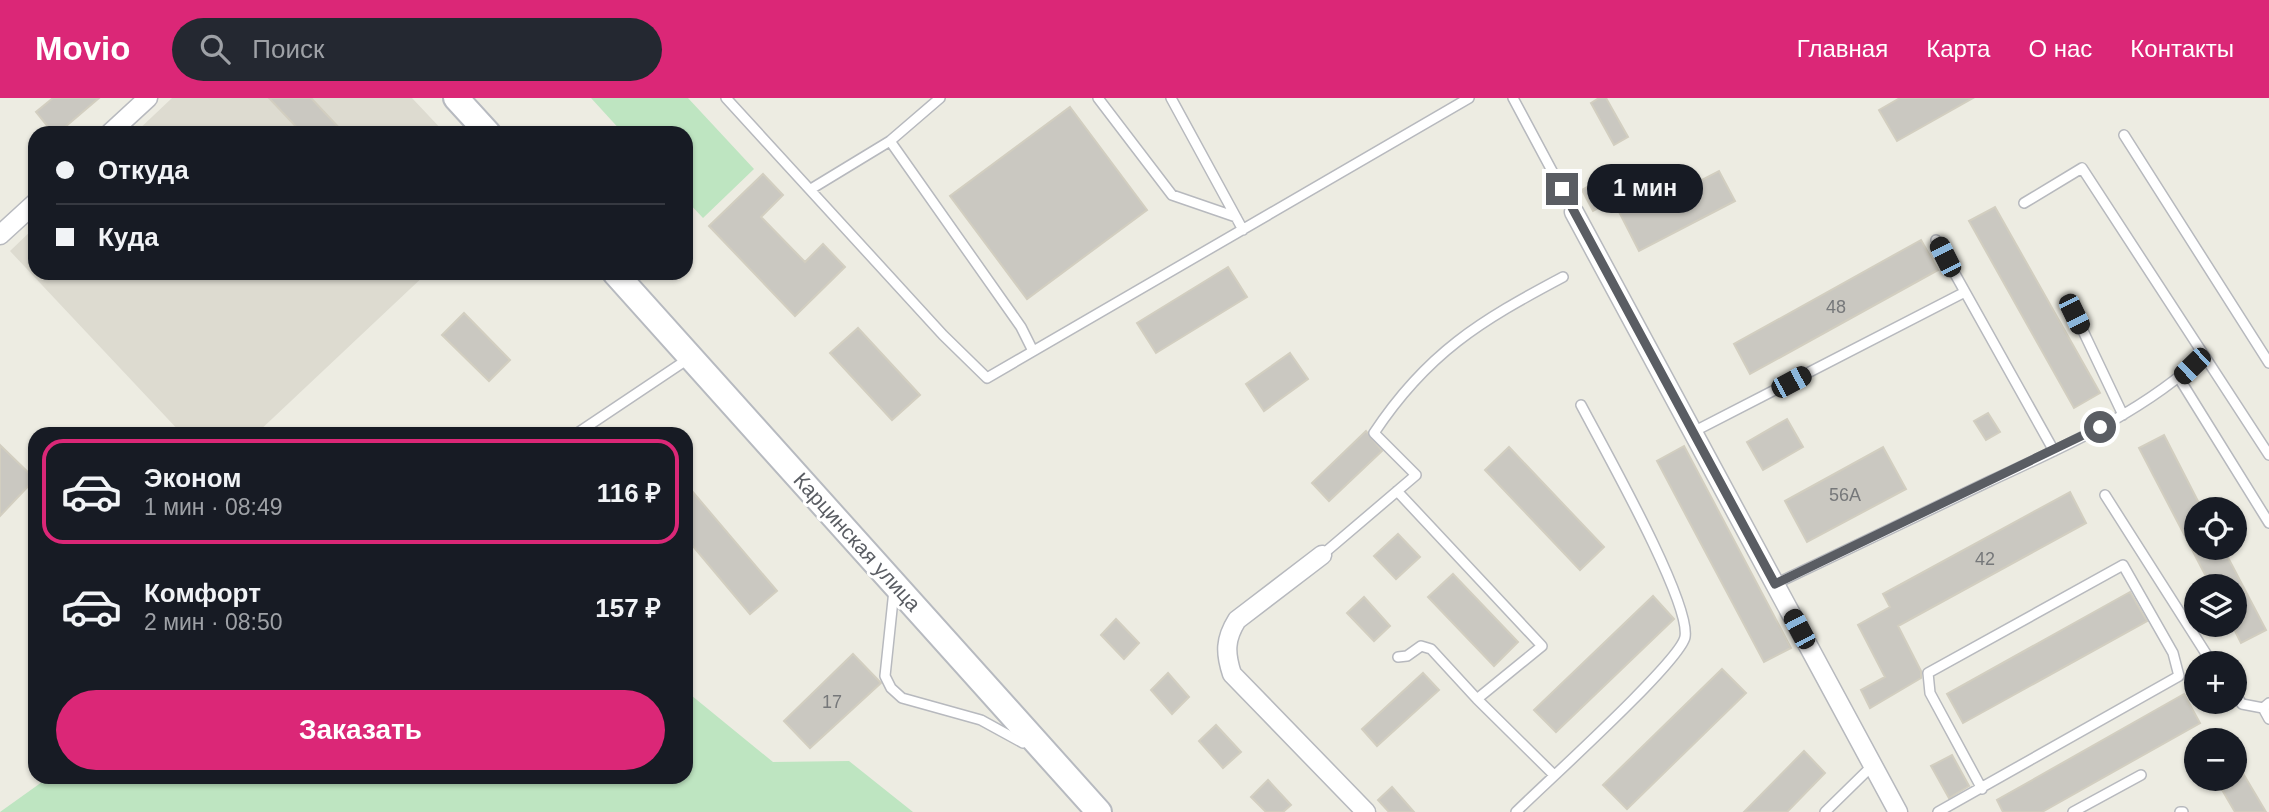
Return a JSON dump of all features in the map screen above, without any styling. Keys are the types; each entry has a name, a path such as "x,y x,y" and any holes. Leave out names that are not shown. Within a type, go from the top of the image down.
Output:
{"main road":[{"path":"456,98 482,126"},
{"name":"Карцинская улица","path":"621,280 894,583 1083,801 1099,812"}],"street":[{"path":"118,126 148,98"},
{"path":"0,235 28,209"},
{"path":"1574,212 1898,812"},
{"path":"1322,555 1237,620 1231,630 1226,654 1232,674 1366,812"}],"lane":[{"path":"726,98 943,335 987,378 1469,98"},
{"path":"811,189 890,141 940,98"},
{"path":"1098,98 1172,195 1236,217"},
{"path":"1171,98 1243,230"},
{"path":"1513,98 1574,212"},
{"path":"2123,135 2269,363"},
{"path":"890,141 1021,327 1033,351"},
{"path":"2024,202 2082,169 2269,454"},
{"path":"1936,240 1963,293 2054,451"},
{"path":"1322,555 1416,475 1374,433 1397,398 1438,355 1489,316 1563,277"},
{"path":"1693,432 1963,293"},
{"path":"2074,314 2123,415"},
{"path":"1775,584 2054,451 2123,415 2179,378 2204,355"},
{"path":"586,427 691,357"},
{"path":"2179,378 2269,523"},
{"path":"1516,812 1665,667 1678,653 1685,638 1685,620 1659,557 1581,405"},
{"path":"1397,491 1542,646 1477,699"},
{"path":"2105,495 2204,651"},
{"path":"1946,810 2179,676 2173,653 2123,565 1928,673 1930,693 1982,789"},
{"path":"894,583 893,622 887,646 886,676 891,688 902,698 943,707 1017,737 1083,801"},
{"path":"1398,657 1407,656 1421,646 1431,649 1554,775"},
{"path":"2247,704 2266,706 2269,719"},
{"path":"1825,812 1873,765"},
{"path":"2073,812 2141,775"}],"shaded area":[{"path":"172,98 412,98 438,126 142,126"},
{"path":"28,234 28,270 10,251"},
{"path":"37,280 420,280 263,427 175,427"}],"green space":[{"path":"591,98 688,98 754,169 703,218 693,207 693,126 617,126"},
{"path":"693,697 773,762 849,761 913,812 0,812 39,784 693,784"}],"building":[{"path":"53,98 99,98 66,126 47,126 36,112"},
{"path":"269,98 311,98 337,126 295,126"},
{"path":"1599,98 1606,98 1628,137 1614,145 1591,103"},
{"path":"1900,98 1973,98 1897,141 1879,110"},
{"path":"1070,107 1147,210 1027,299 950,196"},
{"path":"1621,168 1644,210 1719,171 1735,201 1639,251 1613,200 1593,211 1582,190"},
{"path":"763,174 783,195 761,217 805,262 823,244 845,267 795,316 709,226"},
{"path":"1995,207 2100,393 2074,408 1969,221"},
{"path":"1921,240 1938,270 1750,374 1734,344"},
{"path":"1228,267 1247,297 1156,353 1137,323"},
{"path":"464,313 510,360 489,381 442,335"},
{"path":"858,328 920,395 892,420 830,353"},
{"path":"1290,353 1308,379 1264,411 1246,384"},
{"path":"1988,413 2000,432 1986,440 1974,421"},
{"path":"1787,419 1803,447 1763,470 1747,442"},
{"path":"1366,431 1382,451 1329,501 1312,483"},
{"path":"2164,435 2196,497 2184,497 2184,534 2139,448"},
{"path":"0,445 28,472 28,486 0,516"},
{"path":"1684,446 1791,648 1764,662 1657,461"},
{"path":"1509,447 1604,547 1580,570 1485,470"},
{"path":"1883,447 1906,489 1807,542 1785,501"},
{"path":"693,492 777,591 750,614 693,546"},
{"path":"2070,492 2086,523 1898,626 1921,671 1921,678 1870,708 1861,690 1885,677 1858,625 1890,607 1883,594"},
{"path":"1398,534 1420,557 1396,579 1374,556"},
{"path":"2197,560 2229,560 2237,574 2205,574"},
{"path":"1453,574 1518,642 1494,666 1428,597"},
{"path":"2130,592 2147,621 1963,723 1947,694"},
{"path":"2247,594 2266,630 2241,643 2238,637 2247,637"},
{"path":"1653,596 1674,619 1556,732 1534,710"},
{"path":"1364,597 1390,626 1374,641 1347,613"},
{"path":"1116,619 1139,643 1124,659 1101,635"},
{"path":"853,654 881,683 810,748 784,721"},
{"path":"1722,669 1746,693 1627,809 1603,785"},
{"path":"1168,673 1189,697 1172,714 1151,690"},
{"path":"1423,673 1439,690 1377,746 1362,729"},
{"path":"2184,694 2184,714 2195,714 2200,723 2191,728 2184,728 2184,732 2042,812 2003,812 1997,800"},
{"path":"1216,725 1241,752 1223,768 1199,741"},
{"path":"1804,751 1825,773 1787,812 1744,812"},
{"path":"1952,755 1969,786 1949,798 1931,766"},
{"path":"1268,780 1291,805 1283,812 1266,812 1251,797"},
{"path":"2247,780 2266,812 2235,812 2223,791 2247,791"},
{"path":"1392,787 1414,812 1389,812 1378,800"}],"route":[{"path":"1562,189 1775,584 2100,427"}]}
